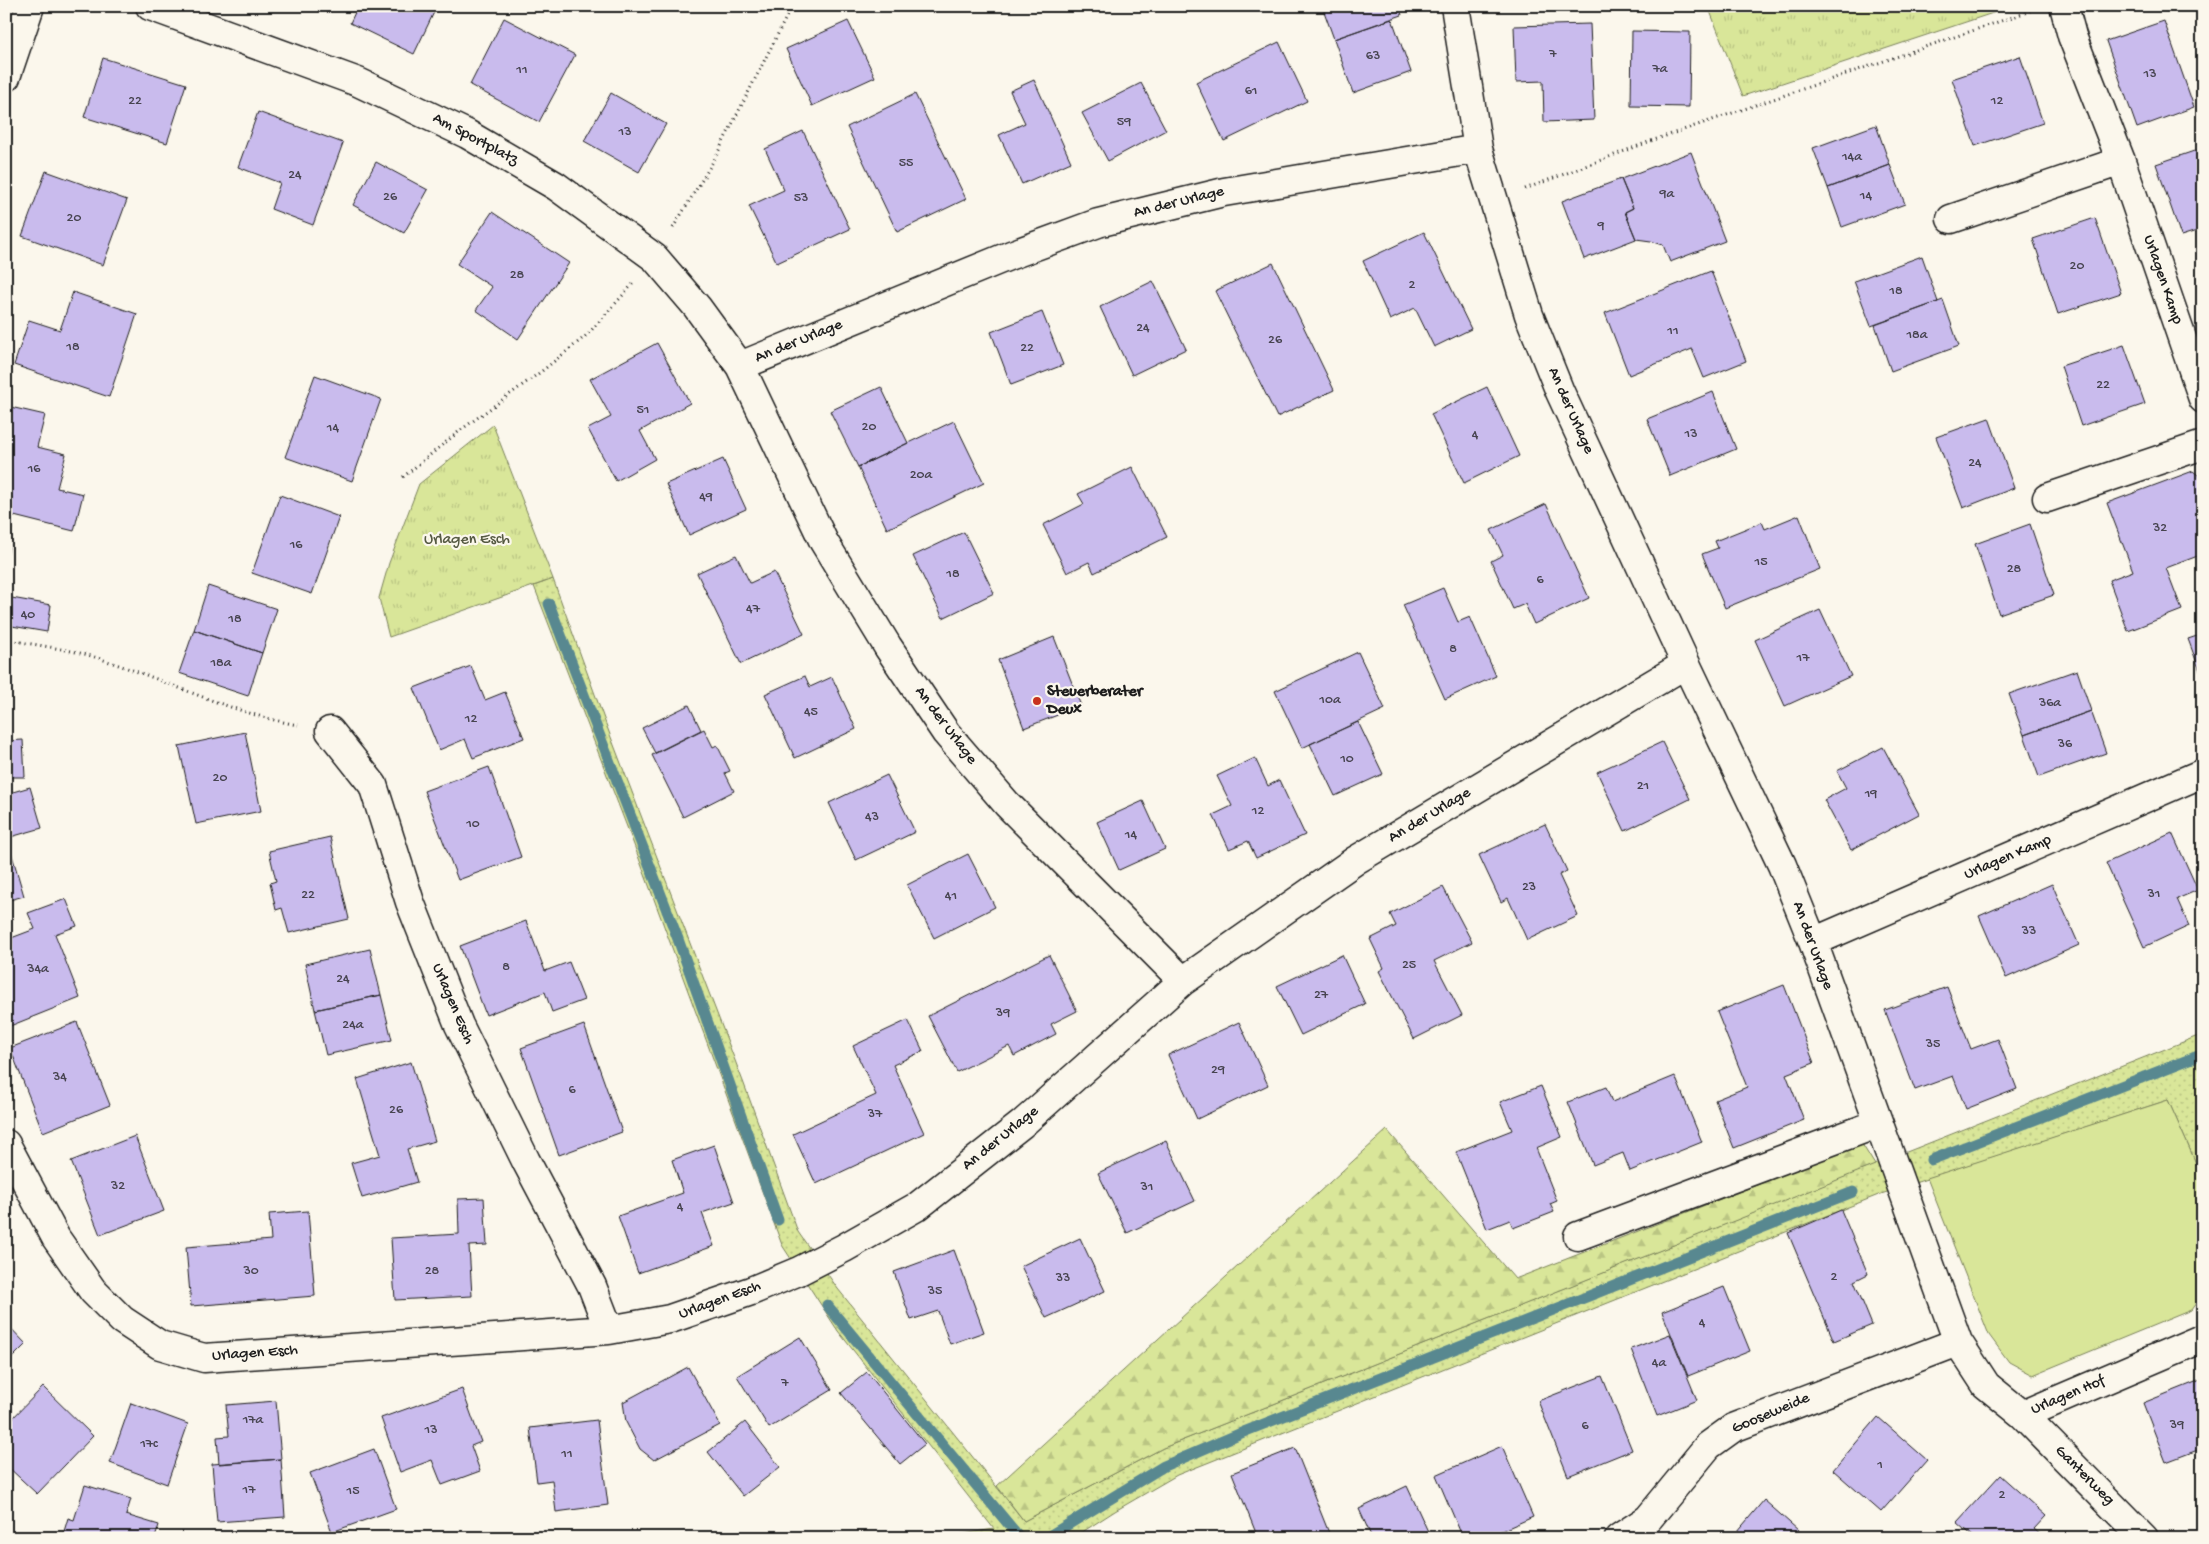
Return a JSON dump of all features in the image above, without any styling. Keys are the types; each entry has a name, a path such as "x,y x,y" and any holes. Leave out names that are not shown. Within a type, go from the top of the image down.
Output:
{"street":[{"path":"6,77 30,6"},
{"name":"Am Sportplatz","path":"150,6 358,82 467,134 556,186 655,258 697,307 740,366"},
{"name":"An der Urlage","path":"1455,6 1478,148 1529,315 1560,392 1686,664 1782,865 1813,942 1877,1124 1958,1342"},
{"name":"Urlagen Kamp","path":"2064,6 2072,36 2121,161 2203,399"},
{"name":"An der Urlage","path":"1183,981 1007,804 946,733 888,647 824,542 740,366 1011,255 1098,223 1224,192 1478,148"},
{"path":"1951,219 2121,161"},
{"path":"2047,498 2203,445"},
{"name":"An der Urlage","path":"799,1271 918,1206 1022,1124 1183,981 1356,860 1686,664"},
{"name":"Urlagen Esch","path":"330,731 373,785 410,902 459,1025 526,1162 592,1286 609,1330"},
{"name":"Urlagen Kamp","path":"1813,942 2203,773"},
{"path":"1578,1236 1877,1124"},
{"name":"Urlagen Esch","path":"6,1144 56,1238 93,1291 122,1320 160,1345 204,1358 609,1330 670,1319 751,1291 799,1271"},
{"name":"Urlagen Hof","path":"1958,1342 1986,1385 2023,1415 2203,1338"},
{"name":"Gooseweide","path":"1619,1538 1648,1519 1708,1446 1733,1428 1958,1342"},
{"name":"Ganterweg","path":"2023,1415 2144,1538"}],"path":[{"path":"403,477 462,429 542,371 587,335 655,258 714,160 792,6"},
{"path":"1494,201 1651,141 2035,10"},
{"path":"6,639 88,655 196,695 278,721 330,731"}],"green space":[{"path":"1708,6 2014,6 1743,96"},
{"name":"Urlagen Esch","path":"493,425 553,579 389,637 379,598 389,563 419,484"},
{"path":"553,579 798,1232 838,1289 1024,1521 1163,1448 2203,1034 2203,1179 2168,1100 1881,1194 1177,1475 1073,1538 938,1538 994,1529 838,1331 782,1245 634,845 534,586"},
{"path":"2168,1100 2203,1179 2203,1293 2191,1310 2033,1375 2009,1362 1989,1335 1927,1178"},
{"path":"1387,1130 1515,1279 1862,1144 1875,1165 1163,1448 1024,1521 997,1486"}],"building":[{"path":"358,6 437,6 414,54 350,23"},
{"path":"1322,6 1399,6 1402,15 1334,39"},
{"path":"504,18 575,55 539,122 470,85"},
{"path":"1392,19 1411,72 1353,93 1334,39"},
{"path":"848,21 875,77 812,106 786,49"},
{"path":"2164,21 2194,107 2137,128 2106,41"},
{"path":"1590,24 1594,120 1544,122 1543,81 1516,82 1514,26"},
{"path":"1632,31 1690,32 1689,107 1631,106"},
{"path":"1279,42 1307,101 1224,141 1196,82"},
{"path":"2020,56 2043,123 1975,146 1952,79"},
{"path":"103,58 186,84 167,143 84,117"},
{"path":"1034,80 1071,162 1022,184 999,135 1025,123 1010,91"},
{"path":"1141,83 1166,130 1108,161 1082,113"},
{"path":"611,93 666,124 639,172 584,141"},
{"path":"915,94 966,199 897,232 847,127"},
{"path":"258,112 343,143 313,225 271,209 280,183 238,167"},
{"path":"1876,125 1890,165 1828,188 1813,148"},
{"path":"803,131 850,229 777,263 749,206 784,190 765,149"},
{"path":"2203,148 2203,229 2181,236 2156,164"},
{"path":"1691,152 1725,241 1670,262 1663,245 1636,239 1625,212 1633,208 1621,179"},
{"path":"376,162 428,190 404,233 353,205"},
{"path":"1890,165 1905,204 1842,227 1828,188"},
{"path":"46,171 127,200 103,265 22,236"},
{"path":"1621,179 1633,208 1625,212 1636,239 1584,259 1562,201"},
{"path":"492,212 569,263 518,339 476,310 492,287 457,264"},
{"path":"2095,218 2121,293 2058,314 2033,239"},
{"path":"1424,232 1471,329 1434,347 1415,308 1390,320 1363,261"},
{"path":"1922,256 1938,302 1871,326 1854,281"},
{"path":"1273,263 1334,390 1277,417 1215,291"},
{"path":"1711,271 1746,361 1704,378 1692,349 1629,375 1605,313"},
{"path":"1153,281 1186,349 1132,375 1100,307"},
{"path":"73,292 137,314 109,397 14,365 29,320 60,330"},
{"path":"1943,300 1959,346 1891,371 1875,325"},
{"path":"1042,312 1063,365 1011,385 991,332"},
{"path":"657,343 690,403 640,431 655,459 616,481 588,429 611,417 590,379"},
{"path":"2124,345 2145,404 2081,426 2061,366"},
{"path":"315,375 381,399 352,481 285,457"},
{"path":"881,387 908,443 858,467 830,411"},
{"path":"1487,387 1519,456 1464,483 1431,414"},
{"path":"1713,392 1736,449 1670,476 1647,419"},
{"path":"6,406 45,415 37,447 66,454 57,488 83,494 74,531 6,514 8,485 6,485"},
{"path":"1989,418 2014,488 1963,508 1936,437"},
{"path":"954,421 984,483 887,529 858,467"},
{"path":"723,459 746,509 689,535 666,484"},
{"path":"1132,467 1167,537 1094,573 1089,562 1067,573 1043,525 1084,504 1078,494"},
{"path":"2193,471 2203,479 2203,554 2166,568 2182,610 2128,631 2109,580 2133,571 2107,503"},
{"path":"280,495 339,517 312,594 252,573"},
{"path":"1546,504 1589,598 1534,624 1525,604 1513,609 1491,561 1503,555 1491,530"},
{"path":"1799,515 1820,569 1725,608 1702,554 1718,548 1715,541 1762,522 1765,529"},
{"path":"2030,524 2054,595 1999,614 1975,544"},
{"path":"6,527 12,528 6,564"},
{"path":"964,532 994,593 943,618 913,556"},
{"path":"736,555 750,583 774,572 804,634 741,664 697,573"},
{"path":"208,586 277,609 262,653 194,630"},
{"path":"1443,588 1458,622 1470,617 1496,676 1445,699 1403,605"},
{"path":"6,597 51,605 47,632 6,625"},
{"path":"1820,610 1851,676 1785,706 1755,640"},
{"path":"194,630 262,653 248,696 179,673"},
{"path":"2203,634 2203,679 2188,639"},
{"path":"1054,637 1081,706 1024,728 998,660"},
{"path":"1358,652 1385,709 1302,748 1275,691"},
{"path":"471,666 485,700 505,692 524,738 473,758 465,739 439,750 414,688"},
{"path":"2077,670 2091,711 2024,735 2009,694"},
{"path":"805,676 810,687 832,677 856,729 795,758 765,694"},
{"path":"689,705 701,730 655,753 642,728"},
{"path":"2091,711 2106,753 2039,777 2024,735"},
{"path":"1358,722 1383,774 1335,796 1310,744"},
{"path":"704,729 713,747 717,745 730,771 725,773 734,791 683,817 652,755"},
{"path":"245,732 261,811 196,824 179,746"},
{"path":"23,740 25,777 6,777 6,741"},
{"path":"1662,742 1690,799 1625,831 1597,772"},
{"path":"1883,747 1919,814 1851,850 1824,800 1846,788 1837,771"},
{"path":"1255,758 1268,786 1279,780 1305,835 1256,858 1248,841 1229,849 1213,815 1232,806 1217,776"},
{"path":"489,767 521,857 458,880 424,791"},
{"path":"887,775 915,832 856,860 829,803"},
{"path":"30,787 42,828 7,838 24,896 6,901 6,794"},
{"path":"1143,801 1165,849 1119,870 1097,822"},
{"path":"1545,824 1567,871 1559,875 1578,916 1527,940 1508,898 1501,902 1479,855"},
{"path":"2172,833 2198,890 2177,899 2189,926 2144,947 2106,863"},
{"path":"330,837 349,919 289,933 282,908 276,910 270,883 276,881 269,851"},
{"path":"968,854 995,907 934,938 907,885"},
{"path":"2052,884 2079,945 2006,978 1979,916"},
{"path":"1443,887 1472,942 1434,961 1462,1015 1414,1039 1379,971 1384,968 1370,939 1396,926 1390,914"},
{"path":"66,899 77,926 55,934 80,998 10,1026 6,1017 6,940 35,929 28,913"},
{"path":"526,921 545,971 569,962 584,1000 552,1012 545,992 486,1015 460,946"},
{"path":"370,949 381,995 315,1010 305,964"},
{"path":"1049,955 1077,1011 1051,1024 1056,1034 1014,1056 1009,1046 957,1072 928,1016"},
{"path":"1342,955 1365,1004 1301,1035 1277,986"},
{"path":"1784,985 1814,1063 1786,1074 1804,1120 1734,1148 1715,1100 1747,1087 1717,1012"},
{"path":"1947,987 1971,1049 1998,1039 2017,1089 1966,1109 1953,1076 1915,1090 1885,1010"},
{"path":"381,995 392,1040 326,1055 315,1010"},
{"path":"908,1020 923,1051 893,1065 924,1133 816,1184 793,1134 876,1095 853,1046"},
{"path":"77,1022 110,1105 43,1132 10,1048"},
{"path":"1239,1022 1268,1085 1197,1119 1168,1055"},
{"path":"584,1025 622,1132 559,1155 521,1048"},
{"path":"411,1062 435,1141 407,1149 417,1182 362,1198 351,1163 380,1155 357,1079"},
{"path":"1675,1076 1702,1142 1630,1171 1623,1153 1593,1165 1568,1102 1606,1087 1612,1102"},
{"path":"1541,1086 1562,1137 1536,1148 1557,1201 1550,1204 1554,1212 1513,1228 1510,1220 1487,1229 1456,1152 1512,1130 1500,1102"},
{"path":"135,1136 164,1211 100,1235 71,1161"},
{"path":"1166,1141 1195,1201 1127,1233 1098,1173"},
{"path":"714,1145 734,1202 702,1213 714,1246 638,1273 618,1216 683,1193 672,1160"},
{"path":"484,1198 487,1245 469,1246 472,1296 395,1300 391,1238 459,1234 458,1199"},
{"path":"1841,1210 1868,1274 1854,1281 1872,1325 1834,1341 1788,1233"},
{"path":"308,1211 315,1296 191,1306 186,1247 271,1240 269,1214"},
{"path":"1080,1238 1105,1291 1046,1318 1021,1266"},
{"path":"954,1250 984,1332 950,1344 938,1311 911,1320 894,1272"},
{"path":"1724,1287 1750,1351 1688,1376 1662,1312"},
{"path":"6,1323 26,1344 6,1364"},
{"path":"1670,1334 1697,1400 1657,1416 1631,1349"},
{"path":"800,1337 832,1390 769,1428 737,1376"},
{"path":"688,1367 720,1425 654,1460 640,1449 626,1422 623,1402"},
{"path":"867,1372 925,1444 900,1464 841,1393"},
{"path":"1602,1376 1632,1450 1568,1476 1538,1401"},
{"path":"2203,1379 2203,1448 2166,1462 2143,1403"},
{"path":"43,1387 93,1436 37,1494 6,1465 6,1425"},
{"path":"462,1389 481,1442 471,1446 480,1471 442,1485 432,1460 400,1472 381,1418"},
{"path":"276,1401 281,1459 219,1464 217,1437 229,1436 226,1405"},
{"path":"131,1403 188,1424 167,1484 110,1463"},
{"path":"1878,1417 1927,1460 1881,1512 1833,1470"},
{"path":"597,1420 608,1505 556,1512 552,1480 537,1482 530,1428"},
{"path":"745,1422 780,1467 743,1496 708,1452"},
{"path":"1502,1446 1533,1517 1485,1538 1463,1538 1436,1475"},
{"path":"1295,1448 1331,1538 1258,1538 1232,1473"},
{"path":"374,1449 396,1509 332,1532 310,1473"},
{"path":"281,1459 285,1517 217,1522 212,1464"},
{"path":"2000,1475 2046,1516 2034,1529 2044,1538 1975,1538 1957,1522"},
{"path":"85,1485 131,1499 126,1515 159,1525 155,1538 62,1538 68,1518 74,1520"},
{"path":"1407,1486 1431,1538 1372,1538 1359,1509"},
{"path":"1764,1500 1807,1538 1732,1538"}],"waterway":[{"path":"549,604 678,939 778,1220"},
{"path":"1931,1160 2203,1054"},
{"path":"1046,1538 1164,1466 1246,1431 1853,1192"},
{"path":"827,1305 1020,1538"}],"place":[{"name":"Steuerberater Deux","path":"1037,701"}]}
